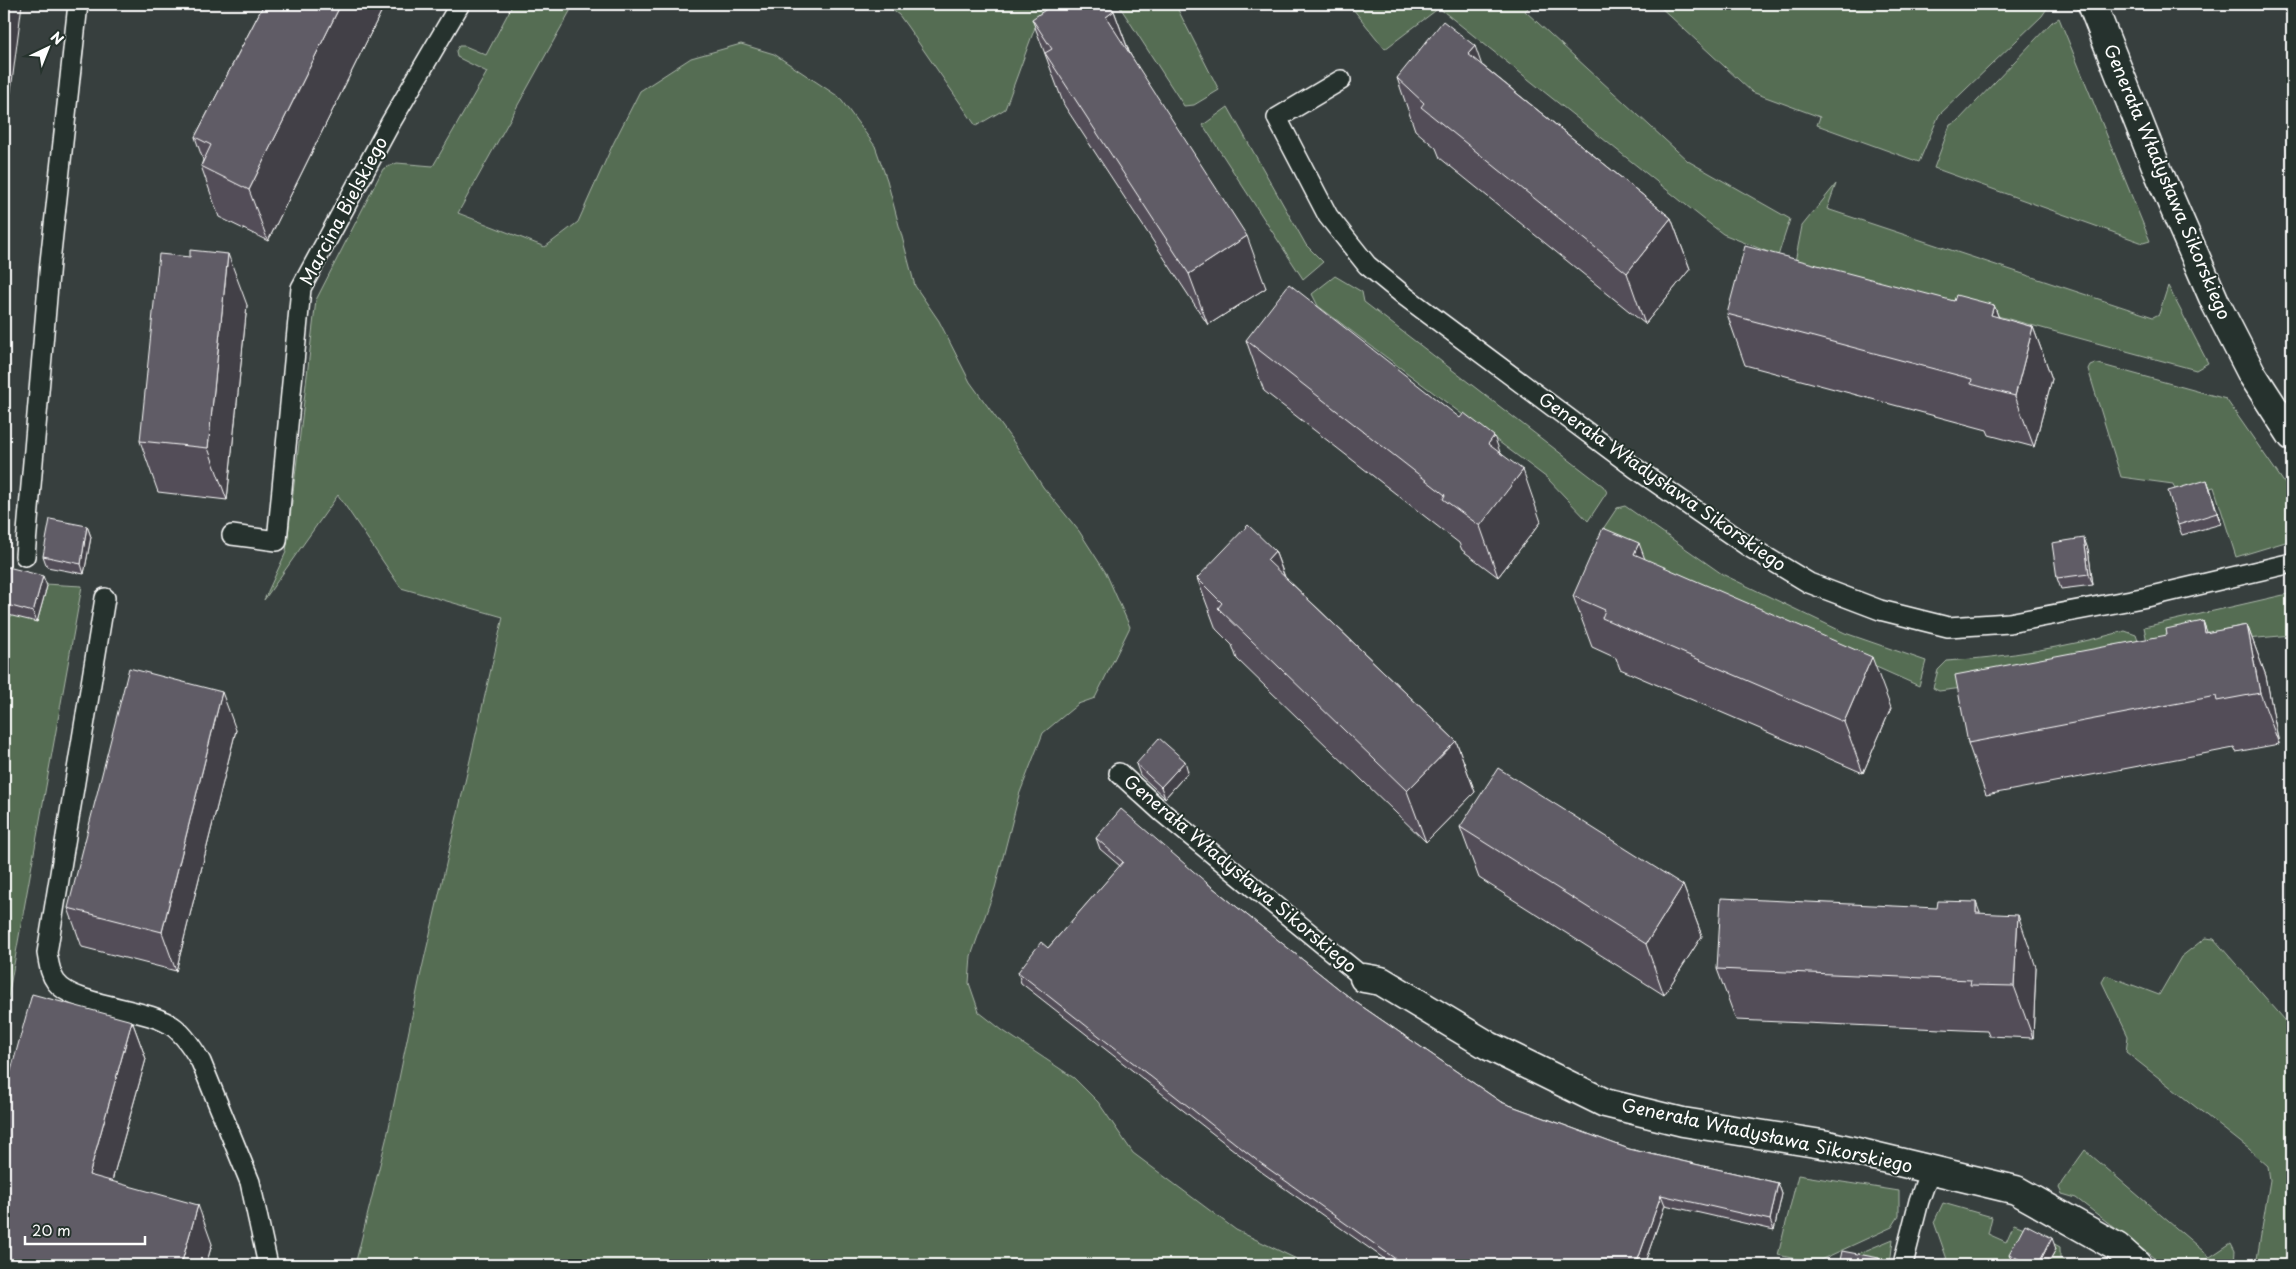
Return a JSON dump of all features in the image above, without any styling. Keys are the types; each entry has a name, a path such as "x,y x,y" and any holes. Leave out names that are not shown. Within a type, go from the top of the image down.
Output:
{"street":[{"name":"Generała Władysława Sikorskiego","path":"2092,4 2158,171 2216,304 2252,374 2292,436"},
{"name":"Generała Władysława Sikorskiego","path":"1364,978 1382,981 1489,1046 1605,1103 1683,1122 1828,1145 2016,1190 2116,1247 2137,1265"}],"lane":[{"path":"25,556 50,262 78,4"},
{"name":"Marcina Bielskiego","path":"232,535 277,541 302,288 391,122 460,4"},
{"name":"Generała Władysława Sikorskiego","path":"1341,80 1277,118 1328,216 1354,251 1406,297 1635,468 1746,545 1809,583 1880,610 1948,627 2008,624 2146,597 2292,563"},
{"path":"105,598 47,953 50,971 57,984 71,994 156,1018 174,1027 190,1044 201,1062 250,1182 268,1265"},
{"name":"Generała Władysława Sikorskiego","path":"1119,772 1163,813 1364,978"},
{"path":"1904,1260 1919,1202 1930,1170"}],"green space":[{"path":"513,4 574,4 458,213 545,247 578,222 613,144 640,91 691,58 741,44 774,54 839,97 875,146 887,180 915,286 939,321 970,382 1015,444 1043,487 1079,531 1106,573 1130,627 1095,698 1078,704 1043,733 1019,795 995,888 971,956 969,983 979,1012 1002,1030 1074,1078 1098,1102 1133,1153 1236,1230 1309,1265 355,1265 388,1132 420,977 503,617 401,588 338,495 264,600 286,552 316,300 383,169 397,163 433,166 487,72 457,57 456,51 459,46 465,46 486,55"},
{"path":"884,4 1055,4 1041,11 1005,109 976,126 899,15"},
{"path":"1118,4 1175,4 1219,90 1194,105 1184,106"},
{"path":"1349,4 1532,4 1525,11 1688,161 1790,219 1778,256 1723,234 1439,8 1385,49"},
{"path":"1657,4 2050,4 2042,16 1939,115 1919,162 1817,125 1820,117 1752,92"},
{"path":"2059,18 2150,241 2143,243 1934,168 1950,125 1958,121 2052,22"},
{"path":"1228,107 1306,245 1323,262 1303,279 1203,125"},
{"path":"1836,184 1827,209 2153,317 2159,314 2168,286 2208,363 2196,370 1795,262 1802,226"},
{"path":"1335,276 1362,292 1364,302 1603,486 1607,492 1588,521 1547,478 1318,306 1312,294"},
{"path":"2095,363 2226,399 2292,494 2292,540 2236,557 2214,487 2177,495 2173,484 2121,477 2088,369 2090,365"},
{"path":"1625,506 1722,574 1845,633 1926,661 1919,686 1631,558 1603,529 1617,508"},
{"path":"4,573 44,584 82,586 4,1020"},
{"path":"2292,593 2292,635 2246,639 2150,657 2144,627"},
{"path":"2125,631 2136,635 2142,653 1986,685 1939,691 1933,688 1938,670 1947,661 2037,651"},
{"path":"2205,938 2214,939 2292,1028 2292,1265 2256,1265 2270,1180 2268,1166 2126,1052 2128,1036 2102,982 2106,975 2159,995 2181,957"},
{"path":"2085,1150 2210,1257 2231,1243 2235,1251 2234,1265 2163,1265 2076,1198 2062,1194 2059,1188 2062,1182"},
{"path":"1798,1175 1899,1191 1899,1216 1892,1227 1814,1263 1778,1255"},
{"path":"1943,1203 1992,1217 1988,1234 2006,1242 2014,1224 2027,1229 2060,1247 2060,1258 2069,1265 1949,1265 1934,1222"},
{"path":"1893,1239 1890,1265 1830,1265 1836,1263"}],"building":[{"path":"264,4 341,4 249,190 201,166 211,145 195,137"},
{"path":"1054,4 1109,4 1114,11 1106,17 1247,236 1189,274 1045,53 1052,49 1032,19"},
{"path":"1443,21 1475,46 1468,54 1671,218 1627,273 1421,107 1424,103 1397,78"},
{"path":"1745,246 1954,301 1956,295 1994,305 1991,315 2033,327 2015,396 1971,384 1972,379 1727,314"},
{"path":"190,250 228,254 208,448 140,441 159,254 190,257"},
{"path":"1289,284 1460,418 1464,413 1494,436 1488,444 1523,470 1480,526 1443,499 1445,495 1246,340"},
{"path":"2207,480 2217,513 2178,525 2168,491"},
{"path":"50,519 87,526 81,564 43,556"},
{"path":"1248,525 1275,551 1267,560 1456,741 1407,791 1218,608 1222,603 1197,578"},
{"path":"1603,528 1639,543 1634,554 1872,657 1844,722 1602,618 1605,610 1573,596"},
{"path":"2084,538 2089,574 2057,578 2052,543"},
{"path":"4,566 43,576 33,612 4,604"},
{"path":"2203,621 2205,633 2247,625 2260,693 2217,701 2216,696 1968,743 1955,675 2167,635 2166,629"},
{"path":"129,668 222,692 162,932 68,908"},
{"path":"1159,738 1185,761 1161,787 1136,764"},
{"path":"1498,768 1683,885 1646,944 1460,827"},
{"path":"1121,809 1207,883 1354,1001 1501,1102 1629,1149 1778,1183 1770,1220 1661,1195 1636,1265 1404,1265 1259,1162 1018,972 1041,942 1048,948 1123,862 1096,838"},
{"path":"1721,898 1937,908 1938,901 1976,902 1976,913 2018,915 2014,986 1970,985 1971,980 1717,969"},
{"path":"32,994 132,1021 89,1175 198,1205 181,1265 28,1265 4,1259 4,1096"},
{"path":"2025,1224 2052,1238 2038,1265 2030,1265 2009,1254"},
{"path":"1842,1251 1879,1258 1877,1265 1839,1265"}]}
